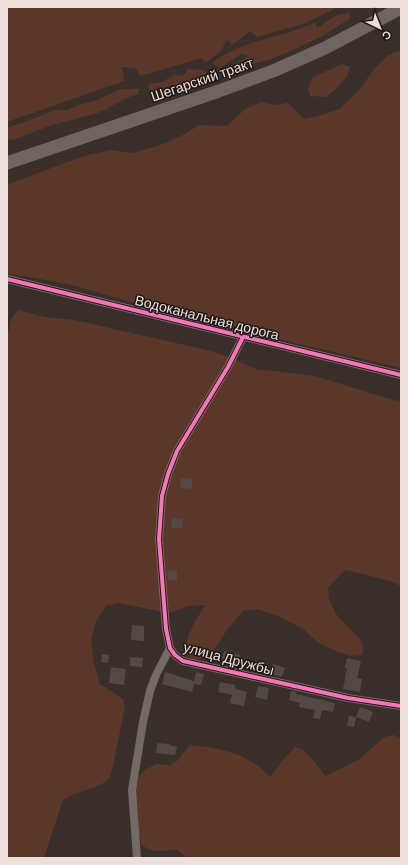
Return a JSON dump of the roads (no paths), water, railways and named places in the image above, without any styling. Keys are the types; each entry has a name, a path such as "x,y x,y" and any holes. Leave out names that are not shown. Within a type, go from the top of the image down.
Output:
{"main road":[{"name":"Шегарский тракт","path":"7,162 211,94 273,71 325,48 401,8"}],"street":[{"name":"Водоканальная дорога","path":"7,279 401,375"},
{"name":"улица Дружбы","path":"243,337 228,367 177,451 168,474 162,496 159,539 166,629 170,648 175,655 183,660 348,698 401,706"},
{"path":"138,858 132,790 150,691 156,675 170,648"}]}
